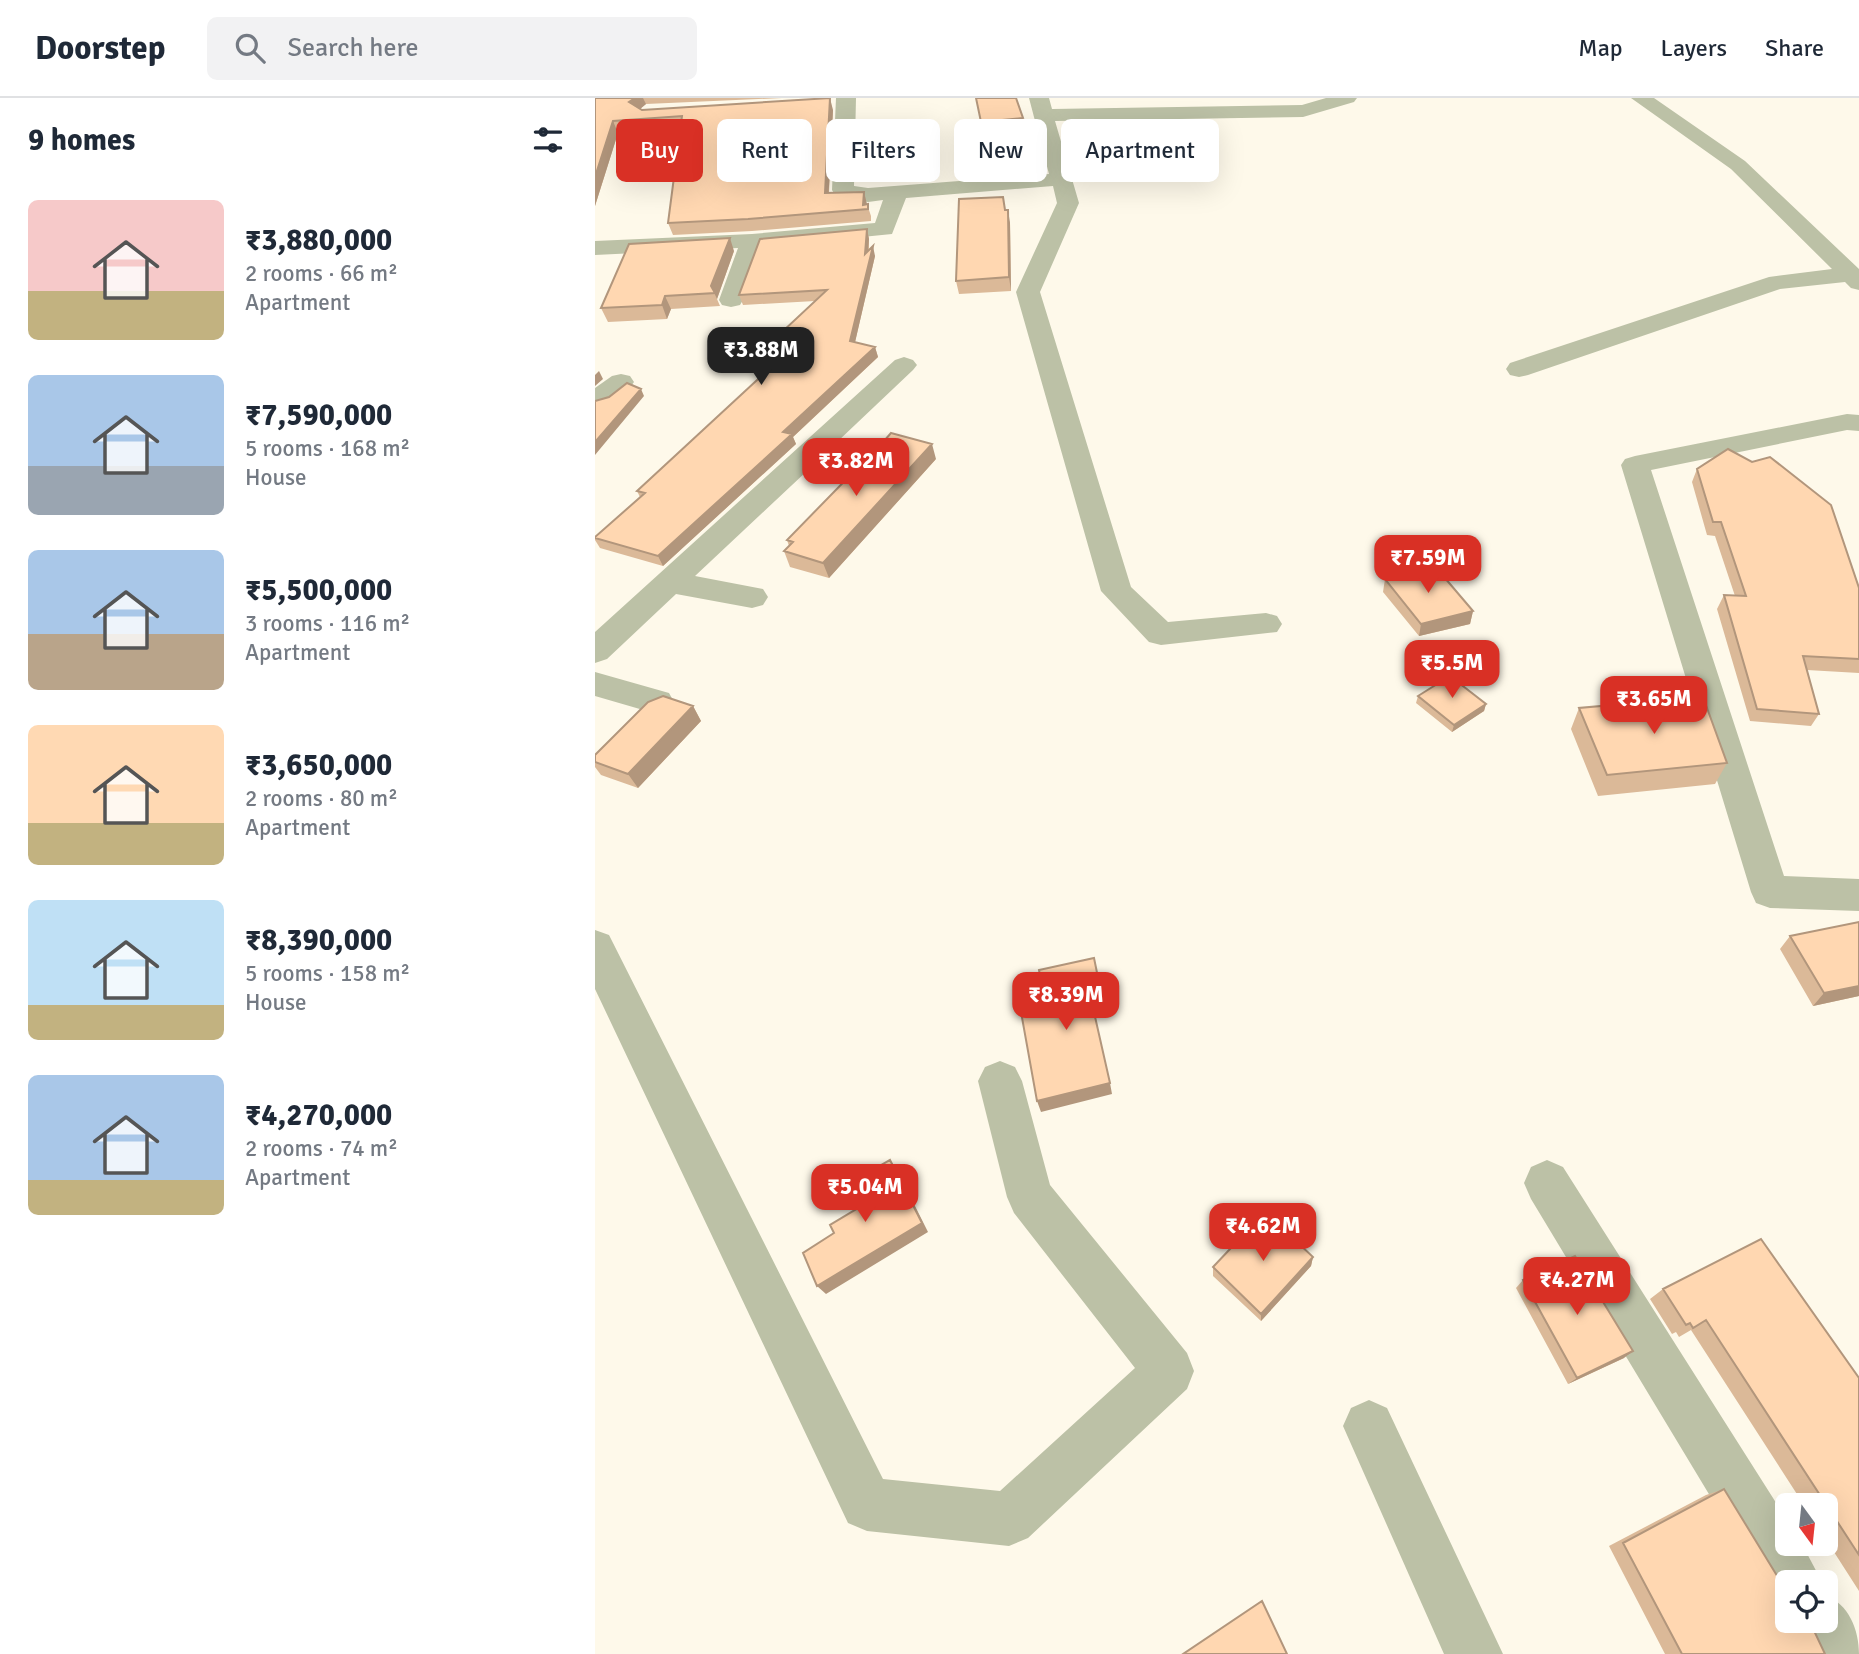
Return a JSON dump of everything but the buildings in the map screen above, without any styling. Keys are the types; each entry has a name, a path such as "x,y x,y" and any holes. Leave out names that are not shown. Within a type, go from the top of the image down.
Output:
{"street":[{"path":"841,100 843,190 868,195 1061,180 1041,106 1303,111 1347,98"},
{"path":"1641,98 1738,165 1855,279"},
{"path":"1062,182 1067,203 1028,292 1117,592 1161,634 1266,624"},
{"path":"595,248 752,241 884,229 897,193"},
{"path":"731,300 752,241"},
{"path":"1518,369 1777,282 1855,279"},
{"path":"595,651 904,365"},
{"path":"598,403 621,382"},
{"path":"1859,423 1847,422 1635,465 1770,892 1859,895"},
{"path":"816,446 873,459"},
{"path":"670,582 753,597"},
{"path":"595,684 657,702"},
{"path":"595,947 867,1504 1009,1519 1169,1371 1030,1197 999,1081"},
{"path":"1547,1183 1787,1570"},
{"path":"1369,1426 1474,1654"},
{"path":"1826,1633 1839,1654"}]}
